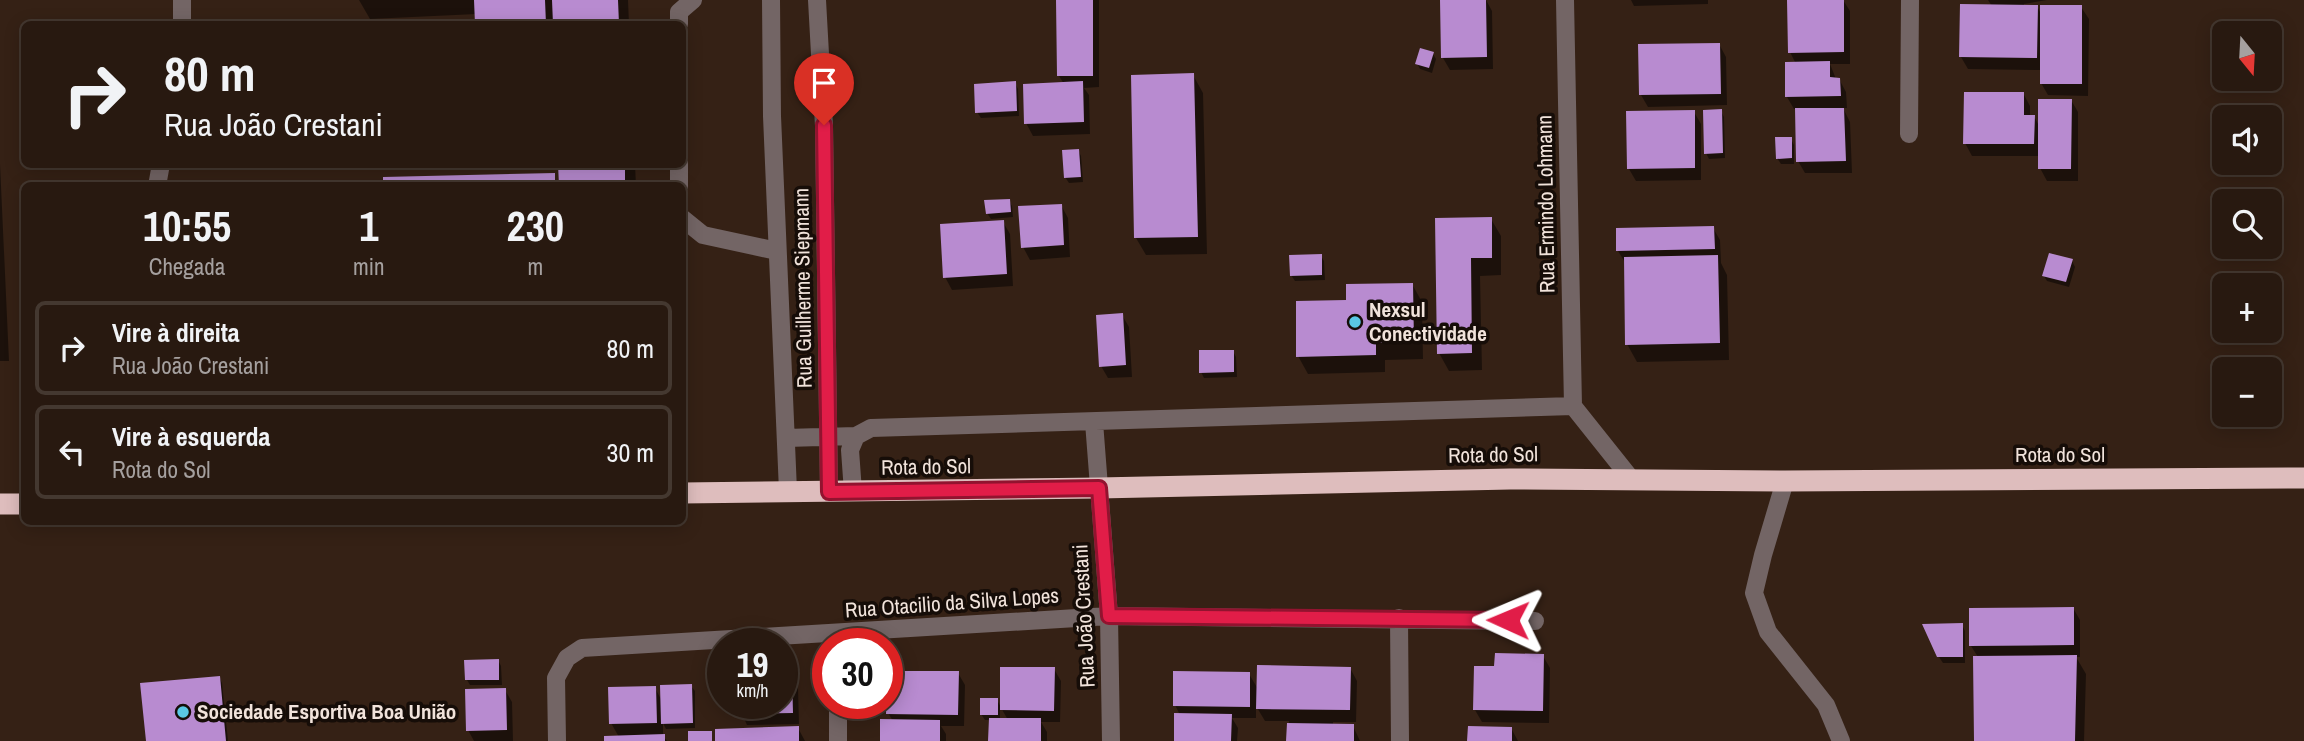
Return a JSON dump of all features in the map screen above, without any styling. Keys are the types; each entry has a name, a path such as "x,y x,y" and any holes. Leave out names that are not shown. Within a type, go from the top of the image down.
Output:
{"highway":[{"name":"Rota do Sol","path":"686,493 1510,479 1785,481 2304,478"},
{"path":"0,504 21,504"}],"street":[{"path":"182,0 183,21"},
{"path":"679,21 679,12 692,0"},
{"name":"Rua Guilherme Siepmann","path":"771,0 772,117 788,491"},
{"name":"Rua Guilherme Siepmann","path":"817,0 824,125 829,492"},
{"name":"Rua Ermindo Lohmann","path":"1565,0 1573,406"},
{"path":"1909,134 1910,0"},
{"path":"686,221 702,235 777,251"},
{"path":"786,438 856,436 871,428 1573,406 1632,480"},
{"name":"Rua João Crestani","path":"1094,422 1109,616 1111,741"},
{"path":"853,492 850,450 856,436"},
{"path":"1785,481 1754,593 1768,632 1826,705 1841,741"},
{"name":"Rua Otacilio da Silva Lopes","path":"903,633 1109,616 1535,621"},
{"path":"1399,618 1400,741"},
{"name":"Rua Otacilio da Silva Lopes","path":"557,741 556,678 566,658 582,648 812,639"},
{"path":"838,719 838,741"}],"building":[{"path":"474,0 545,0 546,21 475,21"},
{"path":"552,0 618,0 619,21 553,21"},
{"path":"1056,0 1093,0 1093,76 1057,76"},
{"path":"1440,0 1486,0 1487,57 1441,58"},
{"path":"1787,0 1844,0 1844,52 1788,53"},
{"path":"1960,4 2038,5 2037,58 1959,57"},
{"path":"2040,5 2082,5 2082,84 2040,84"},
{"path":"1720,43 1721,94 1639,95 1638,44"},
{"path":"1420,48 1434,52 1429,68 1415,64"},
{"path":"1830,61 1830,77 1840,78 1841,96 1785,97 1785,62"},
{"path":"1194,73 1198,237 1134,238 1131,75"},
{"path":"1016,81 1017,111 975,113 974,84"},
{"path":"1083,81 1084,122 1024,124 1023,84"},
{"path":"1964,92 2024,92 2024,115 2035,115 2034,144 1963,144"},
{"path":"2038,99 2072,99 2071,169 2038,169"},
{"path":"1795,108 1844,108 1846,161 1796,162"},
{"path":"1722,109 1723,153 1704,154 1703,110"},
{"path":"1695,110 1695,168 1627,169 1626,111"},
{"path":"1775,137 1792,137 1792,158 1776,159"},
{"path":"1079,149 1081,177 1064,178 1062,150"},
{"path":"558,168 625,168 625,182 559,182"},
{"path":"555,173 555,182 383,182 383,177"},
{"path":"1010,199 1011,212 986,214 984,200"},
{"path":"1062,204 1064,245 1021,248 1018,206"},
{"path":"1492,217 1492,258 1471,258 1472,353 1437,354 1435,218"},
{"path":"1004,220 1007,274 943,278 940,224"},
{"path":"1714,226 1715,249 1616,251 1616,228"},
{"path":"2049,253 2073,259 2066,282 2042,276"},
{"path":"1322,254 1322,275 1290,276 1289,255"},
{"path":"1718,255 1720,343 1625,345 1624,257"},
{"name":"Nexsul Conectividade","path":"1413,283 1414,342 1376,343 1376,355 1296,357 1296,301 1346,300 1346,284"},
{"path":"1123,313 1126,365 1099,367 1096,315"},
{"path":"1199,350 1234,350 1234,372 1199,373"},
{"path":"2074,607 2074,645 1969,646 1969,608"},
{"path":"1963,623 1963,657 1937,657 1922,624"},
{"path":"1495,653 1544,654 1543,711 1473,710 1474,666 1494,666"},
{"path":"2077,655 2075,741 1974,741 1973,656"},
{"path":"499,659 499,680 465,680 464,660"},
{"path":"1257,665 1351,667 1350,710 1256,709"},
{"path":"1000,667 1055,667 1054,711 1000,710"},
{"path":"903,671 959,671 958,715 903,714"},
{"path":"1173,671 1250,672 1250,707 1173,706"},
{"name":"Sociedade Esportiva Boa União","path":"220,676 226,741 146,741 140,683"},
{"path":"692,684 693,723 661,724 660,685"},
{"path":"656,686 657,723 609,724 608,687"},
{"path":"506,688 507,730 466,731 465,689"},
{"path":"980,698 998,698 998,715 980,715"},
{"path":"1174,713 1232,714 1231,741 1174,741"},
{"path":"989,718 1041,718 1041,741 988,741"},
{"path":"880,719 940,720 940,741 880,741"},
{"path":"1287,723 1354,724 1354,741 1286,741"},
{"path":"799,726 799,741 715,741 715,729"},
{"path":"1468,726 1512,727 1512,741 1467,741"},
{"path":"688,731 712,731 712,741 688,741"},
{"path":"665,734 665,741 604,741 604,736"}],"place":[{"name":"Nexsul Conectividade","path":"1355,322"},
{"name":"Sociedade Esportiva Boa União","path":"183,712"}],"route":[{"path":"824,125 829,492 1099,488 1109,616 1508,620"}]}
